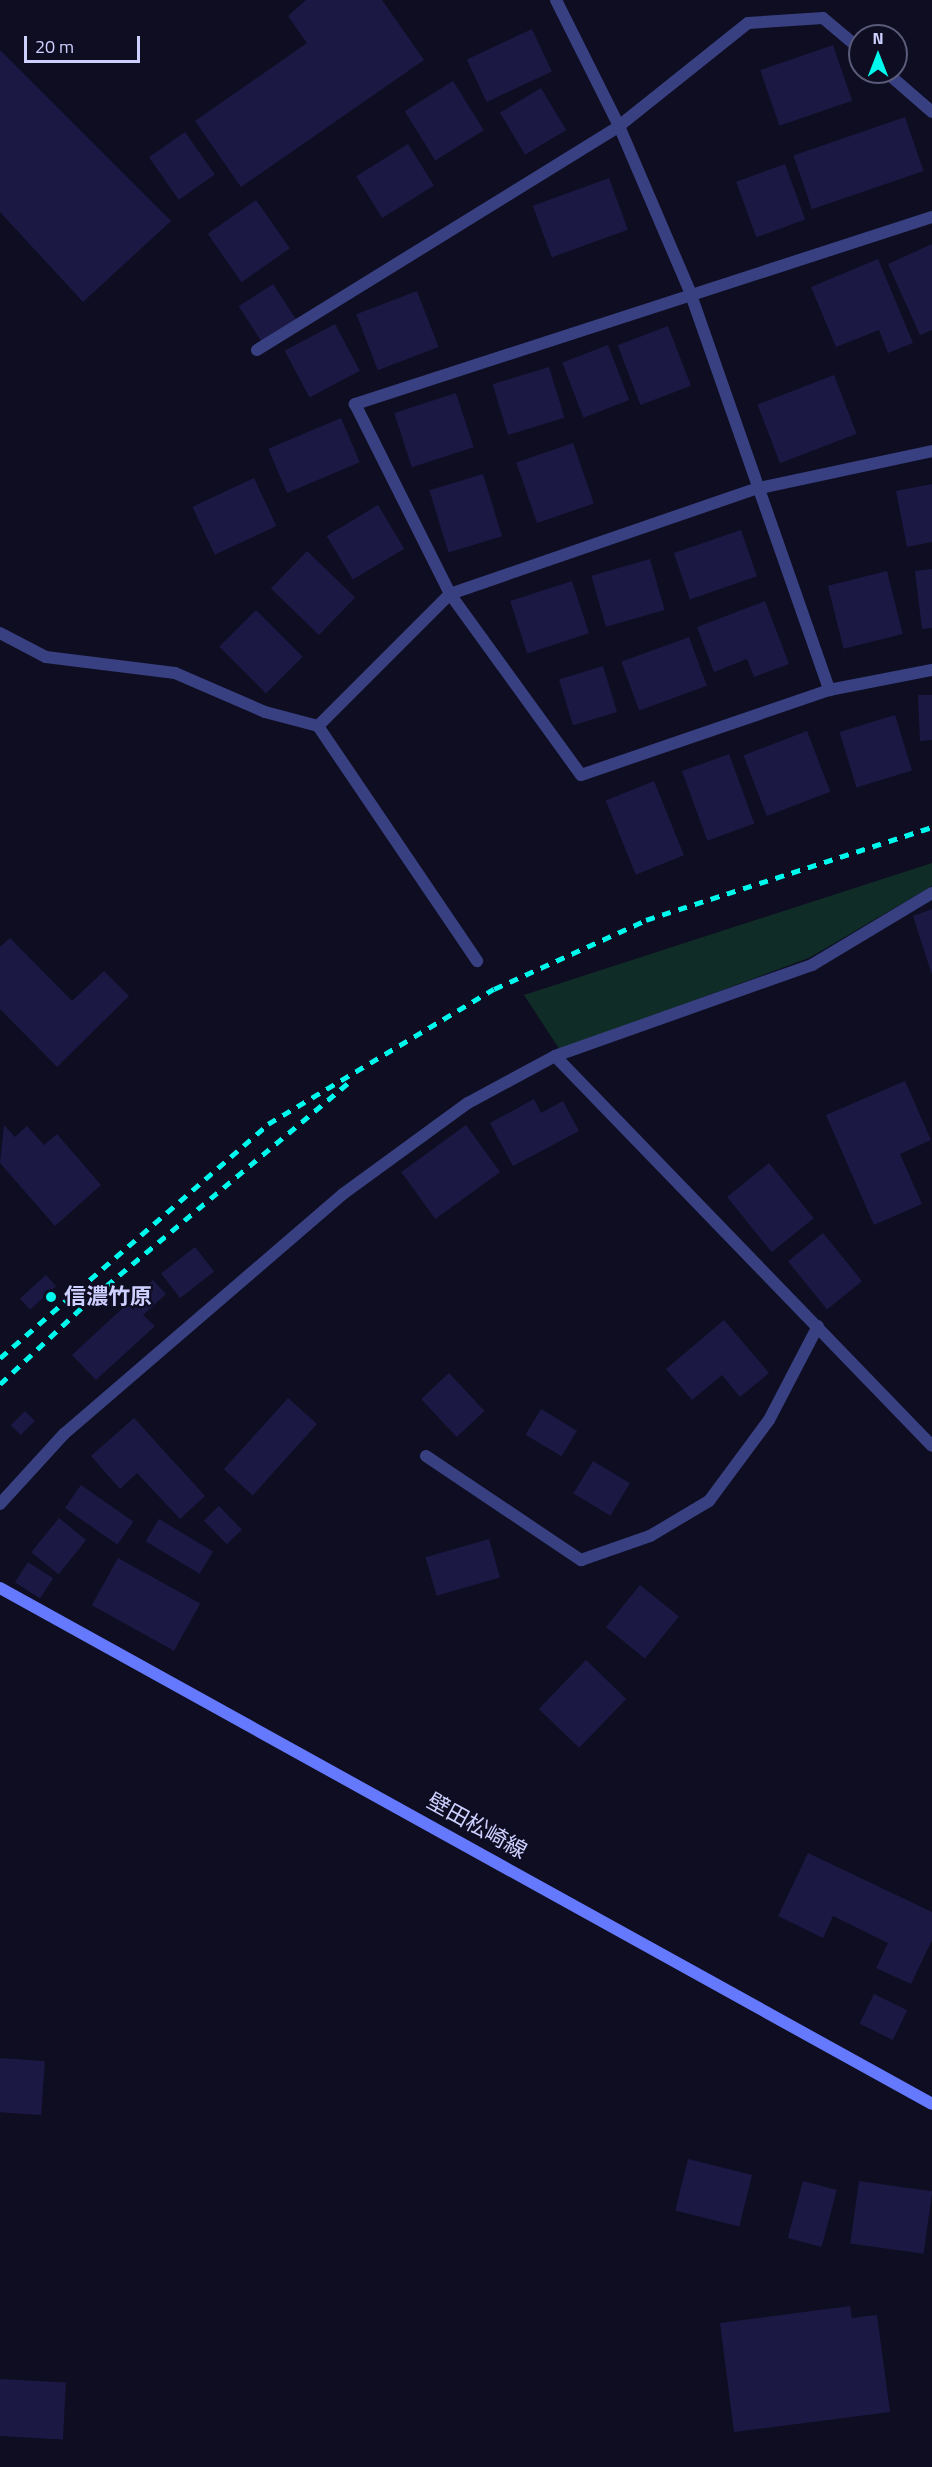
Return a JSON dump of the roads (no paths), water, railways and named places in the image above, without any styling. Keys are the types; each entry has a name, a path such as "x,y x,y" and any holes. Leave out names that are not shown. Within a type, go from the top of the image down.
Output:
{"main road":[{"name":"壁田松崎線","path":"0,1588 932,2104"}],"street":[{"path":"556,0 619,126 690,292 755,489 829,690"},
{"path":"257,350 619,126 748,23 823,18 848,39"},
{"path":"900,84 932,112"},
{"path":"932,217 690,292 355,404 450,594 581,775 829,690 932,670"},
{"path":"318,726 450,594 755,489 932,451"},
{"path":"0,633 46,657 175,673 265,711 318,726 477,961"},
{"path":"0,1504 64,1434 343,1194 468,1103 555,1056 813,965 932,892"},
{"path":"555,1056 932,1446"},
{"path":"426,1456 581,1560 650,1536 709,1502 769,1420 818,1326"}],"railway":[{"path":"0,1358 268,1124 494,989 646,920 932,827"},
{"path":"0,1384 93,1297 353,1079"}],"place":[{"name":"信濃竹原","path":"51,1297"}]}
